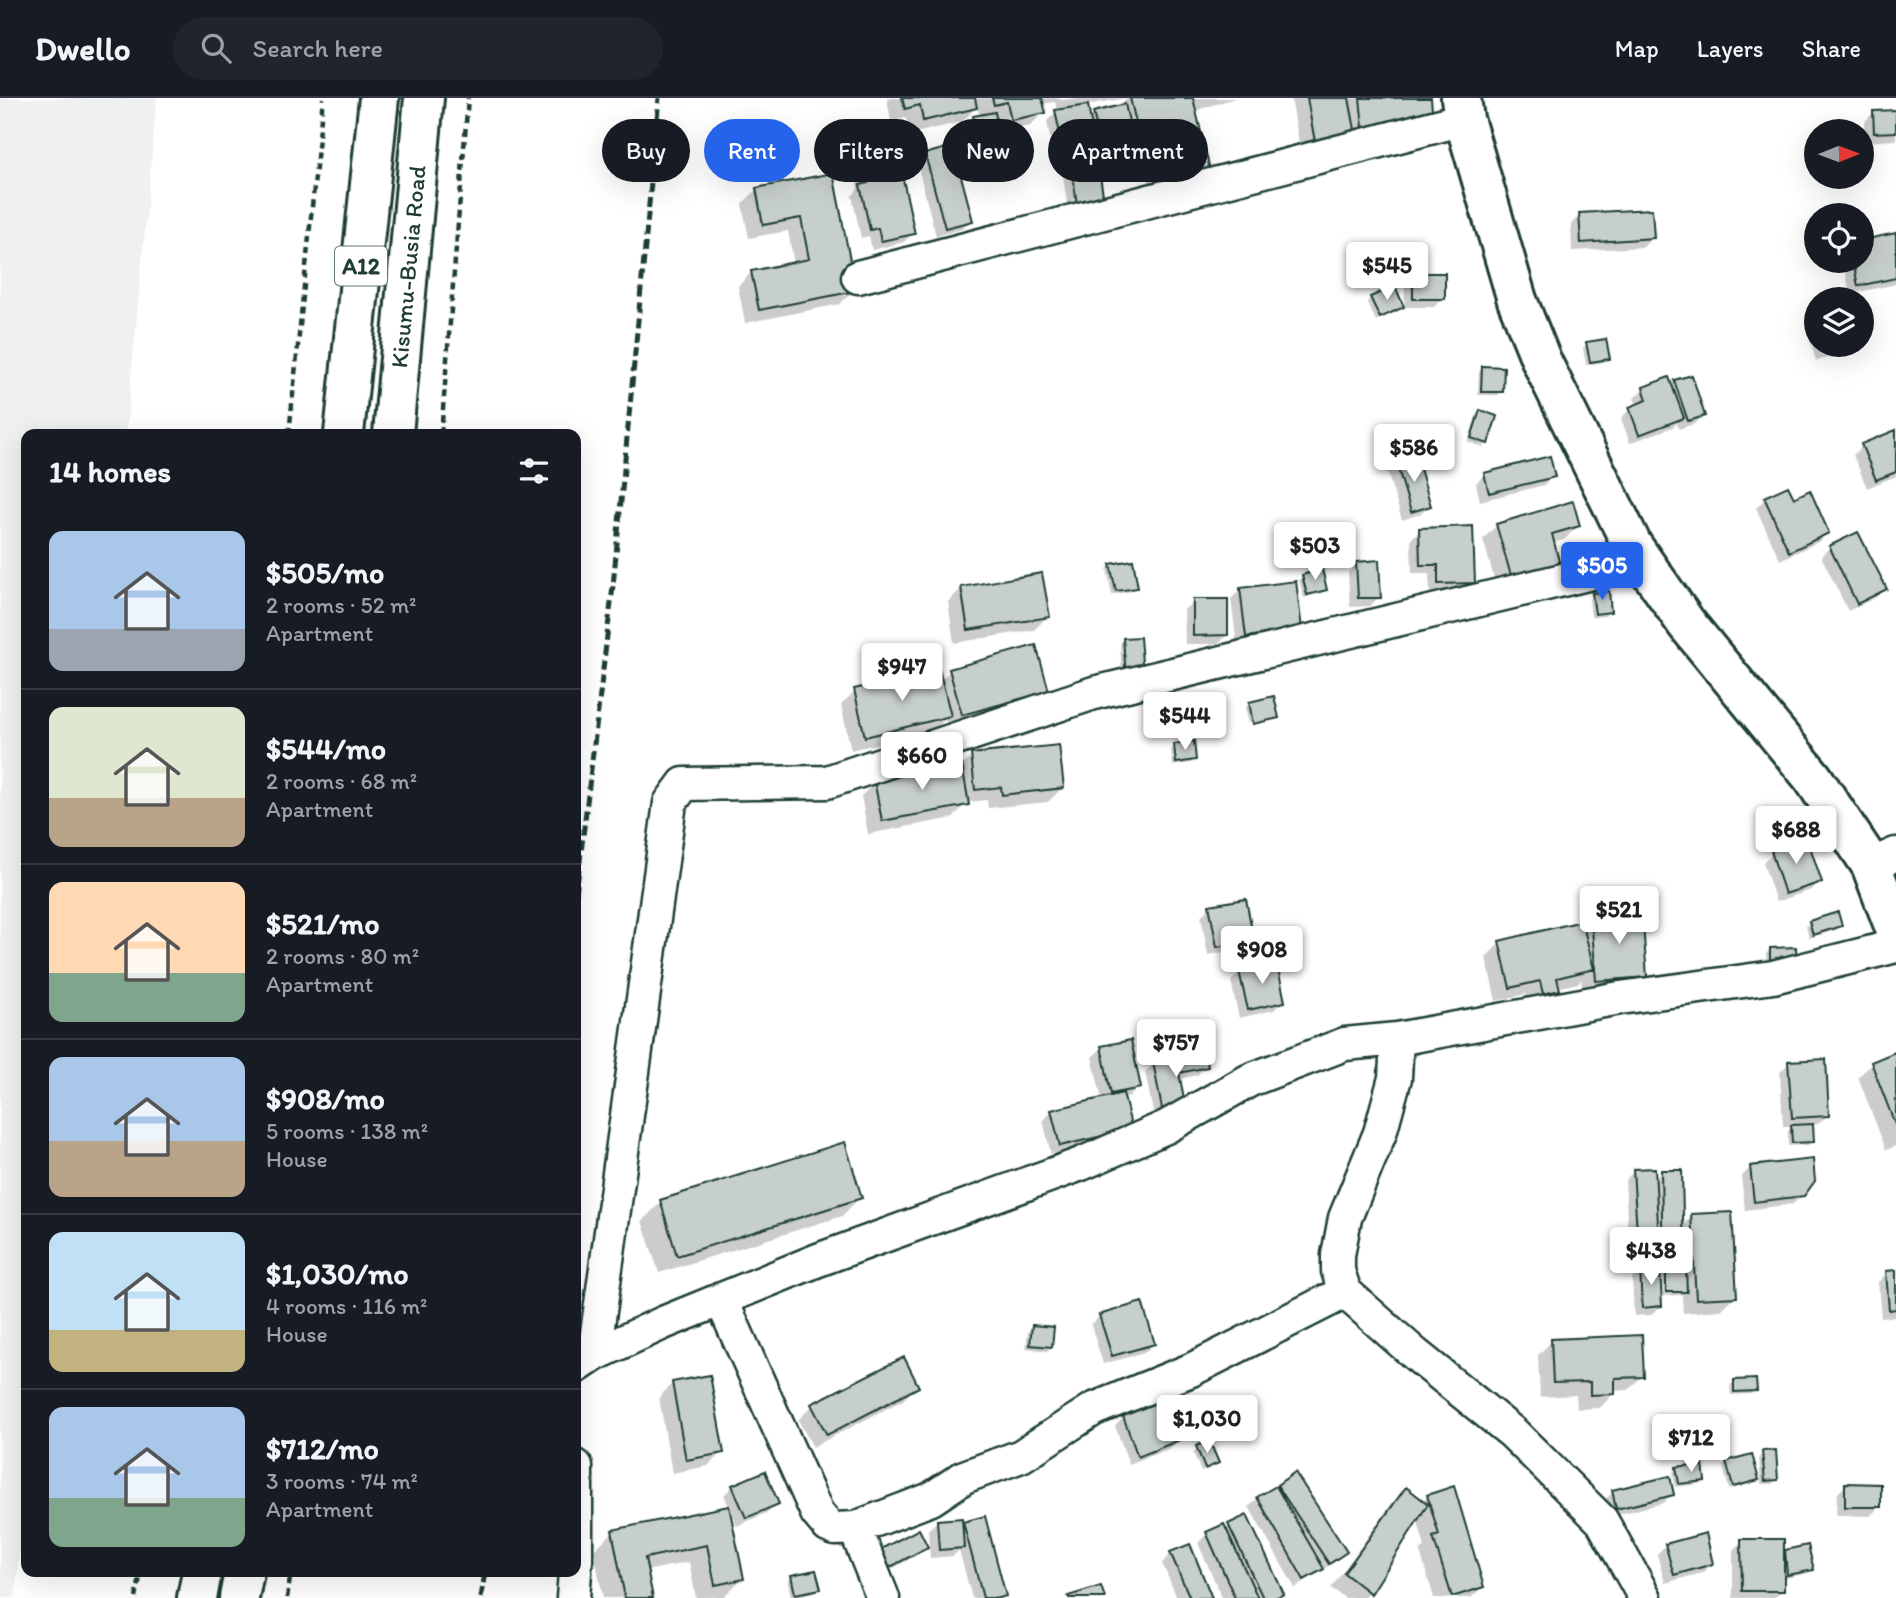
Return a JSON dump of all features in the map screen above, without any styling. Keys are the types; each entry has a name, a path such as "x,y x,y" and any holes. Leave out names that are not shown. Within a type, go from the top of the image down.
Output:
{"main road":[{"name":"Kisumu-Busia Road","path":"345,429 379,98"},
{"name":"Kisumu-Busia Road","path":"393,429 424,98"},
{"path":"1463,109 1517,300 1542,362 1632,545 1686,623 1884,860 1896,931"},
{"path":"197,1598 201,1577"},
{"path":"239,1598 243,1577"}],"street":[{"path":"858,277 1463,109"},
{"path":"585,1361 670,803 684,784 827,782 1094,693 1612,568 1632,545"},
{"path":"585,1361 721,1299 818,1260 1081,1164 1166,1127 1262,1076 1345,1044 1397,1039 1620,998 1773,977 1896,946"},
{"path":"1397,1039 1395,1078 1380,1133 1345,1218 1338,1255 1338,1271 1345,1292 1415,1354 1513,1433 1602,1521 1645,1598"},
{"path":"721,1299 817,1513 828,1526 835,1529 855,1528 931,1499 964,1477 1021,1456 1094,1409 1191,1370 1345,1292"},
{"path":"855,1528 883,1598"},
{"path":"573,1598 575,1577"}],"path":[{"path":"290,429 323,98"},
{"path":"441,429 468,98"},
{"path":"136,1598 140,1577"},
{"path":"287,1598 290,1577"}],"shaded area":[{"path":"0,98 157,98 126,429 21,429 21,1535 15,1598 0,1598"}],"building":[{"path":"902,98 975,98 977,108 928,120 923,119 920,105 905,109"},
{"path":"992,98 1042,98 1046,113 1011,119 1007,102 994,105"},
{"path":"1130,98 1193,98 1198,119 1135,119"},
{"path":"1307,98 1349,98 1356,135 1315,142"},
{"path":"1360,98 1431,98 1433,121 1363,127"},
{"path":"1125,104 1128,119 1095,119 1093,112"},
{"path":"1088,105 1090,119 1057,119 1055,110"},
{"path":"1896,110 1896,132 1874,133 1873,111"},
{"path":"995,112 996,119 974,119 973,116"},
{"path":"942,149 942,182 963,182 973,221 945,228 928,165 928,153"},
{"path":"814,177 814,182 835,182 856,291 759,310 751,271 809,259 801,218 763,225 756,188 800,182 800,179"},
{"path":"904,182 915,234 881,241 878,228 870,230 860,185"},
{"path":"1074,182 1101,182 1104,202 1077,206"},
{"path":"1652,209 1654,238 1581,243 1579,213"},
{"path":"1896,233 1896,278 1858,286 1855,273 1874,273 1874,238"},
{"path":"1413,273 1445,273 1445,299 1413,299"},
{"path":"1395,286 1404,307 1380,318 1370,297"},
{"path":"1606,339 1610,359 1590,362 1586,342"},
{"path":"1482,366 1504,367 1503,392 1481,392"},
{"path":"1692,375 1705,416 1688,421 1674,380"},
{"path":"1669,377 1684,418 1639,435 1629,407 1647,400 1643,387"},
{"path":"1480,410 1497,416 1488,444 1471,438"},
{"path":"1402,425 1412,450 1392,458 1383,433"},
{"path":"1896,430 1896,472 1876,480 1861,444"},
{"path":"1416,455 1431,506 1411,512 1396,462"},
{"path":"1550,456 1555,477 1489,493 1484,473"},
{"path":"1788,486 1794,498 1810,490 1829,533 1789,552 1764,497"},
{"path":"1573,501 1580,526 1552,534 1560,565 1512,579 1496,524"},
{"path":"1473,526 1475,583 1438,584 1438,565 1420,565 1419,528"},
{"path":"1858,532 1887,589 1857,604 1829,546"},
{"path":"1133,560 1138,588 1116,591 1110,564"},
{"path":"1379,560 1381,598 1358,598 1356,562"},
{"path":"1322,569 1327,590 1307,595 1302,575"},
{"path":"1042,573 1050,617 968,630 961,587"},
{"path":"1296,581 1302,629 1246,637 1240,588"},
{"path":"1609,591 1611,612 1595,614 1592,593"},
{"path":"1193,599 1228,599 1228,635 1193,636"},
{"path":"1140,637 1143,675 1126,676 1123,638"},
{"path":"1036,645 1049,691 962,715 949,669"},
{"path":"939,669 951,716 865,737 854,689"},
{"path":"1274,696 1279,718 1253,724 1249,702"},
{"path":"1194,741 1196,760 1176,763 1174,744"},
{"path":"1059,745 1064,788 1002,795 1001,787 975,790 971,754"},
{"path":"962,764 969,805 882,821 874,780"},
{"path":"1807,838 1822,882 1785,894 1771,851"},
{"path":"1246,899 1254,941 1217,947 1209,905"},
{"path":"1642,911 1647,977 1596,981 1591,915"},
{"path":"1838,912 1842,926 1813,935 1809,921"},
{"path":"1582,921 1594,969 1557,978 1560,990 1543,994 1540,981 1510,988 1499,941"},
{"path":"1796,947 1797,964 1770,964 1770,948"},
{"path":"1277,963 1285,1002 1248,1010 1239,971"},
{"path":"1131,1040 1141,1088 1111,1094 1101,1046"},
{"path":"1205,1051 1208,1067 1179,1073 1186,1109 1163,1114 1153,1062"},
{"path":"1895,1052 1896,1054 1896,1127 1871,1062"},
{"path":"1826,1059 1829,1116 1792,1118 1788,1061"},
{"path":"1123,1093 1132,1129 1060,1146 1051,1110"},
{"path":"1813,1124 1814,1142 1792,1143 1791,1125"},
{"path":"845,1142 862,1198 677,1256 660,1200"},
{"path":"1813,1159 1815,1181 1804,1196 1754,1202 1750,1166"},
{"path":"1655,1168 1660,1264 1639,1265 1633,1169"},
{"path":"1661,1170 1682,1170 1684,1264 1663,1264"},
{"path":"1732,1212 1737,1297 1696,1299 1691,1214"},
{"path":"1640,1267 1660,1267 1662,1306 1642,1308"},
{"path":"1686,1269 1687,1292 1666,1292 1666,1270"},
{"path":"1896,1270 1896,1309 1889,1310 1886,1271"},
{"path":"1142,1302 1155,1344 1112,1356 1099,1315"},
{"path":"1032,1325 1054,1327 1052,1347 1030,1345"},
{"path":"1642,1335 1644,1377 1615,1378 1615,1394 1590,1395 1590,1382 1553,1383 1551,1339"},
{"path":"904,1357 919,1387 827,1435 811,1404"},
{"path":"710,1375 724,1453 686,1460 672,1382"},
{"path":"1756,1379 1757,1391 1734,1392 1734,1380"},
{"path":"1166,1398 1182,1439 1138,1457 1123,1416"},
{"path":"1662,1422 1693,1424 1693,1438 1661,1436"},
{"path":"1209,1440 1219,1463 1205,1469 1196,1446"},
{"path":"1776,1450 1778,1480 1765,1481 1762,1451"},
{"path":"1752,1454 1759,1480 1733,1487 1726,1461"},
{"path":"1703,1464 1705,1481 1679,1484 1676,1467"},
{"path":"765,1471 779,1504 746,1518 732,1485"},
{"path":"1295,1472 1347,1552 1329,1564 1277,1485"},
{"path":"1670,1476 1674,1495 1616,1509 1612,1490"},
{"path":"1845,1483 1881,1484 1881,1507 1845,1507"},
{"path":"1276,1486 1324,1569 1304,1580 1257,1497"},
{"path":"1454,1486 1484,1587 1452,1597 1433,1537 1439,1535 1427,1495"},
{"path":"1406,1487 1428,1504 1371,1594 1344,1573"},
{"path":"729,1506 744,1579 715,1585 707,1545 645,1558 653,1598 625,1598 612,1530"},
{"path":"1247,1515 1284,1594 1275,1598 1263,1598 1228,1524"},
{"path":"985,1516 1006,1596 999,1598 983,1598 963,1522"},
{"path":"962,1518 964,1548 939,1550 937,1520"},
{"path":"1224,1524 1258,1598 1235,1598 1206,1532"},
{"path":"919,1529 928,1547 887,1569 877,1551"},
{"path":"1706,1533 1713,1564 1674,1575 1665,1544"},
{"path":"1741,1539 1784,1539 1784,1591 1742,1591"},
{"path":"1190,1544 1212,1598 1190,1598 1170,1552"},
{"path":"1808,1545 1814,1570 1787,1575 1785,1550"},
{"path":"816,1570 821,1589 795,1594 791,1575"},
{"path":"1101,1586 1105,1598 1068,1596"}],"railway":[{"path":"581,852 613,586 659,98"},
{"path":"481,1598 484,1577"}]}
